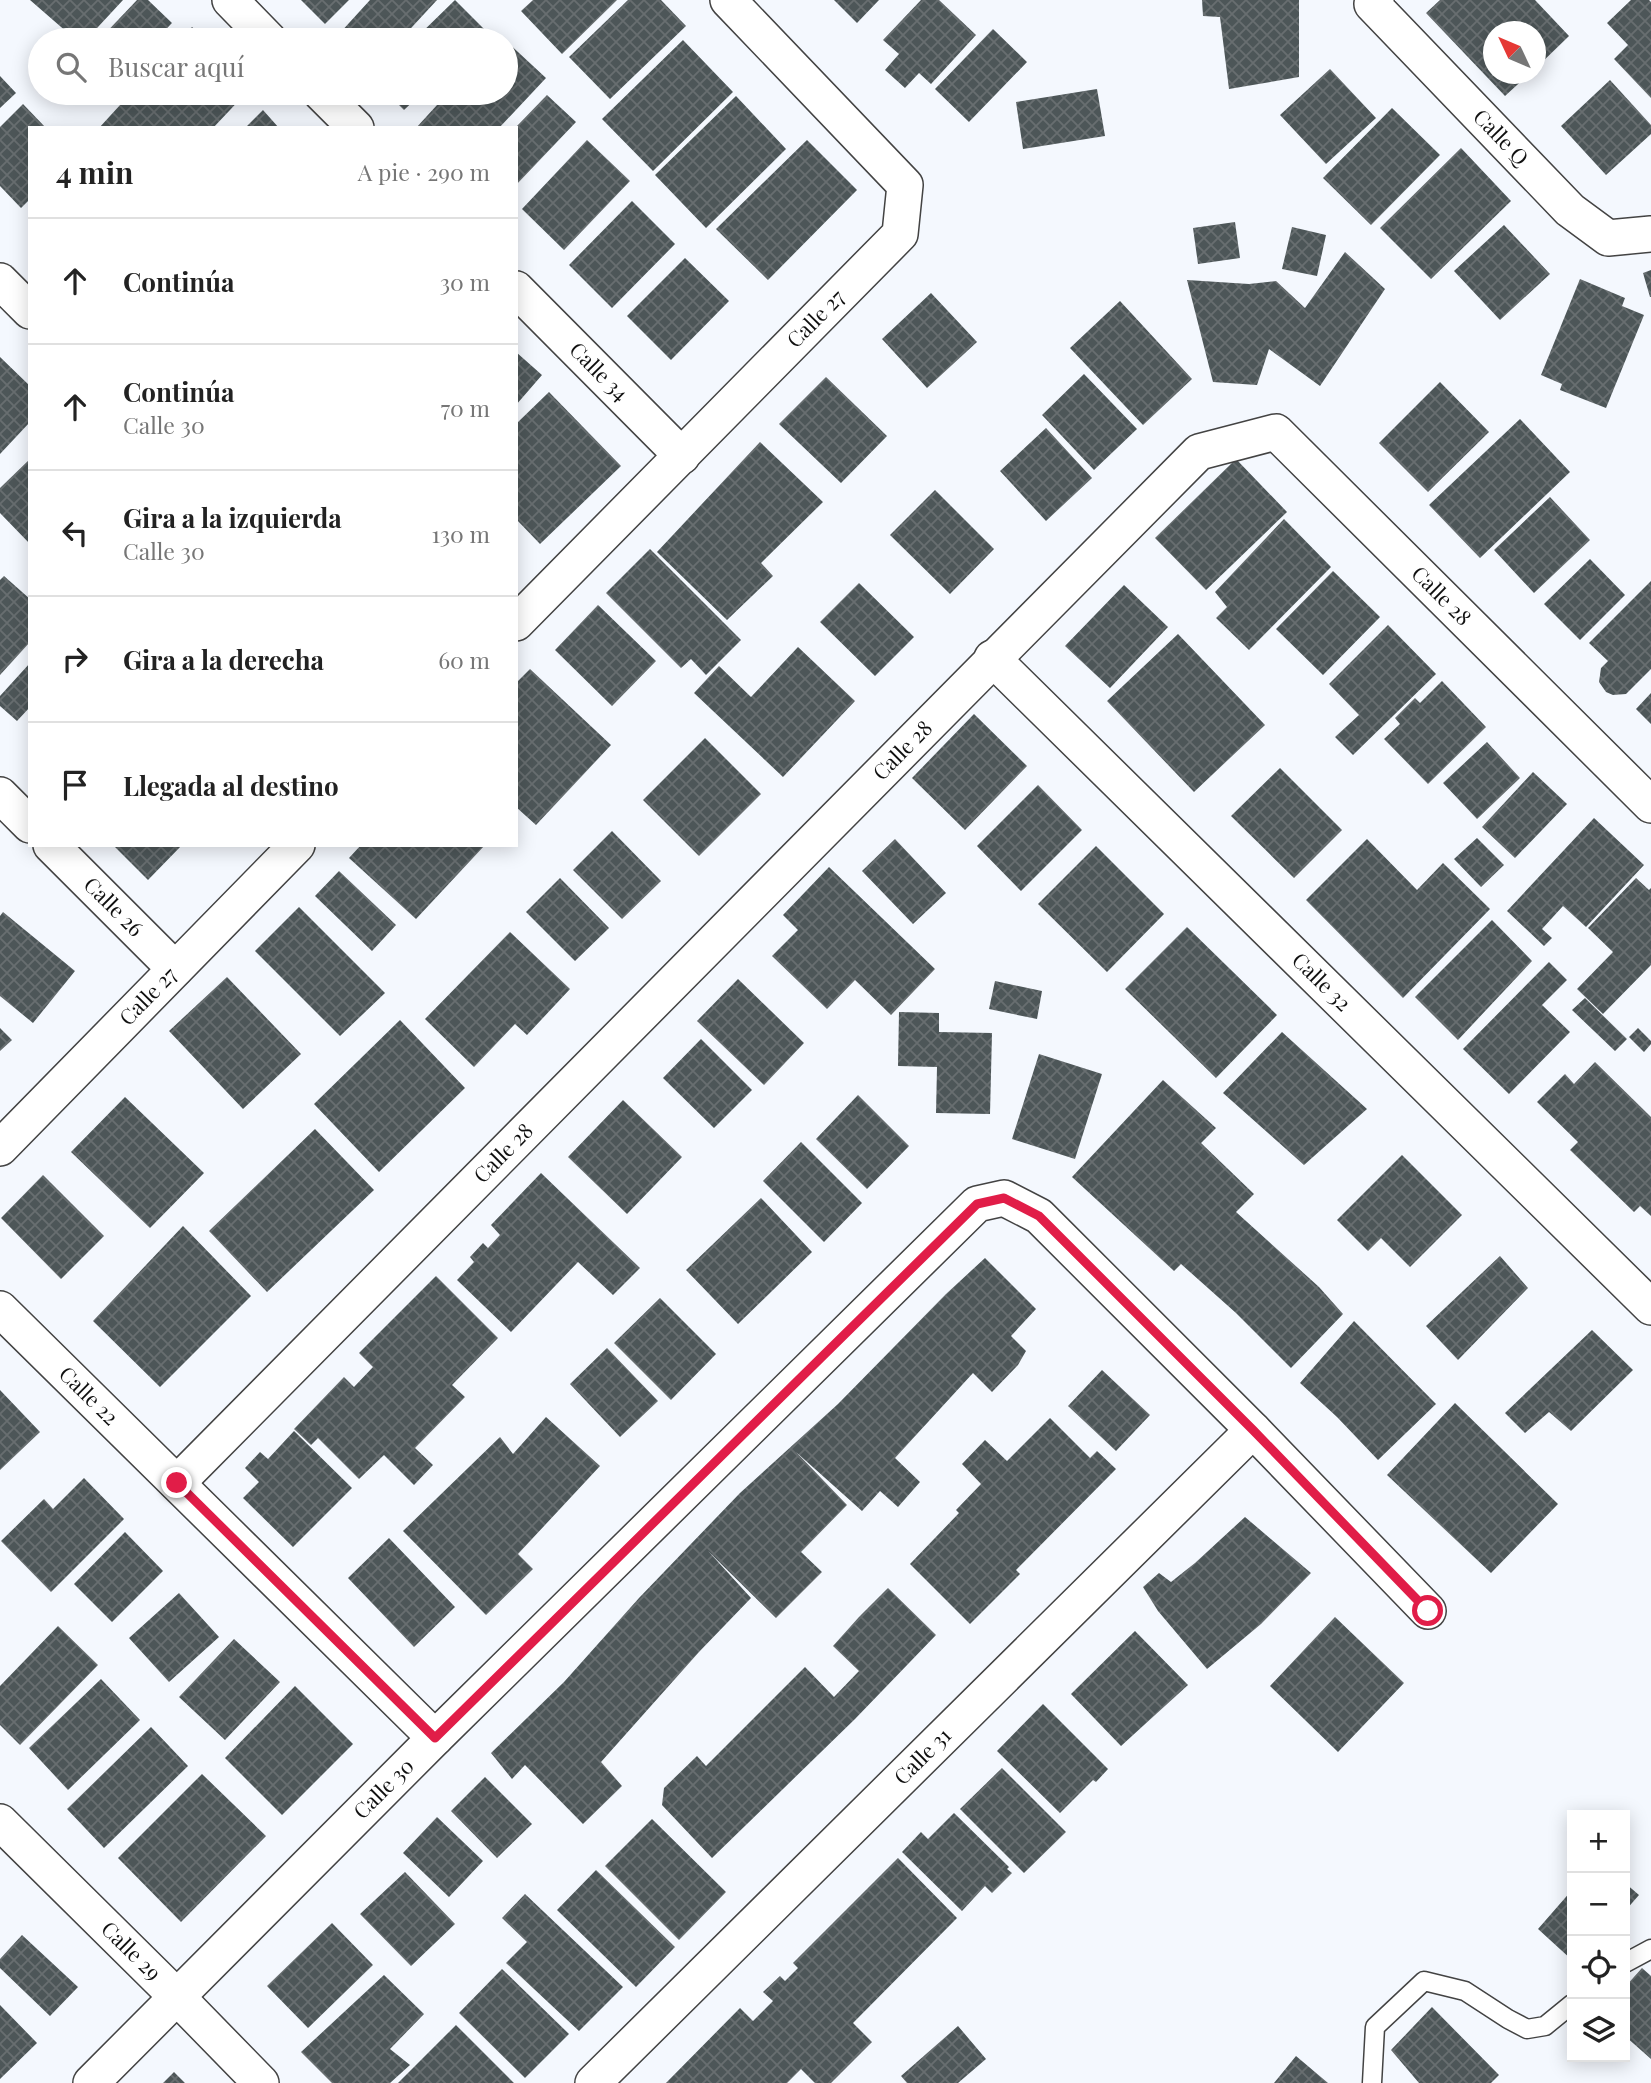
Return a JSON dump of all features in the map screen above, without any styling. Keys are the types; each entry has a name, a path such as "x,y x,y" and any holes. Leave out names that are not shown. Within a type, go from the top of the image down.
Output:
{"street":[{"path":"230,0 257,28"},
{"name":"Calle 27","path":"518,621 900,234 905,185 728,0"},
{"name":"Calle Q","path":"1376,0 1372,4 1570,211 1608,238 1651,234"},
{"path":"333,105 354,126"},
{"path":"0,281 28,309"},
{"name":"Calle 34","path":"518,291 682,456"},
{"name":"Calle 28","path":"177,1483 1199,452 1276,432 1651,804"},
{"name":"Calle 32","path":"992,658 1651,1307"},
{"path":"0,795 28,823"},
{"name":"Calle 26","path":"53,847 175,969"},
{"name":"Calle 27","path":"0,1148 295,847"},
{"name":"Calle 30","path":"92,2083 435,1738 977,1204 1004,1198 1039,1216 1253,1430 1428,1611"},
{"name":"Calle 22","path":"0,1309 435,1738"},
{"name":"Calle 31","path":"593,2083 1253,1430"},
{"name":"Calle 29","path":"0,1822 261,2083"}],"lane":[{"path":"1630,1960 1651,1949"},
{"path":"1373,2083 1375,2027 1424,1981 1465,1991 1527,2029 1545,2026 1567,2008"}],"building":[{"path":"30,0 123,0 97,28 62,28"},
{"path":"137,0 148,0 172,23 167,28 110,28"},
{"path":"301,0 349,0 325,24"},
{"path":"370,0 437,0 411,28 344,28"},
{"path":"455,0 483,28 426,28"},
{"path":"533,0 617,0 562,54 521,11"},
{"path":"628,0 661,0 686,26 610,99 569,57"},
{"path":"834,0 879,0 857,23"},
{"path":"921,0 939,0 976,35 931,84 919,73 905,88 885,70 899,54 883,40"},
{"path":"1202,0 1299,0 1299,77 1229,89 1220,17 1203,16"},
{"path":"1440,0 1535,0 1569,36 1546,58 1546,21 1483,21 1483,73 1426,13"},
{"path":"1631,0 1651,2 1651,98 1614,59 1628,45 1607,23"},
{"path":"993,29 1027,62 969,122 935,89"},
{"path":"683,40 733,92 653,171 602,119"},
{"path":"518,52 546,78 501,126 418,126 437,105 518,105"},
{"path":"1330,69 1376,118 1326,164 1280,115"},
{"path":"0,76 16,93 0,108"},
{"path":"1610,80 1651,125 1651,134 1606,175 1561,126"},
{"path":"1494,84 1518,84 1505,96"},
{"path":"1097,89 1105,136 1023,149 1016,102"},
{"path":"547,95 576,122 518,183 517,126"},
{"path":"736,96 786,149 706,228 655,175"},
{"path":"23,104 44,126 28,126 28,201 21,208 0,186 0,127"},
{"path":"120,105 235,105 215,126 101,126"},
{"path":"1392,108 1440,155 1371,225 1323,178"},
{"path":"263,110 277,126 247,126"},
{"path":"587,140 630,181 564,250 522,209"},
{"path":"807,140 857,190 768,280 716,229"},
{"path":"1461,148 1511,201 1431,279 1380,228"},
{"path":"632,201 675,244 612,308 569,265"},
{"path":"1235,222 1240,258 1198,264 1193,228"},
{"path":"1504,225 1550,274 1500,320 1454,271"},
{"path":"1292,227 1326,235 1317,276 1282,269"},
{"path":"1345,252 1385,289 1320,386 1269,349 1257,385 1213,382 1187,280 1249,284 1276,281 1305,308"},
{"path":"685,258 729,301 671,360 627,316"},
{"path":"1651,270 1651,297 1650,297 1643,273"},
{"path":"1580,279 1625,298 1622,306 1644,315 1606,408 1560,390 1562,384 1541,375"},
{"path":"931,293 977,342 927,388 882,339"},
{"path":"1120,301 1192,379 1143,425 1070,348"},
{"path":"518,354 542,375 518,403"},
{"path":"0,357 28,384 28,424 0,454"},
{"path":"1084,374 1137,429 1094,470 1042,415"},
{"path":"826,377 887,436 841,483 779,424"},
{"path":"1440,382 1489,432 1428,492 1379,443"},
{"path":"549,392 621,466 540,544 518,521 518,422"},
{"path":"1520,419 1570,472 1480,558 1429,505"},
{"path":"1046,428 1092,478 1046,521 1000,471"},
{"path":"760,442 823,502 761,563 773,576 727,620 657,552"},
{"path":"1236,459 1287,512 1206,590 1155,538"},
{"path":"28,461 28,542 0,513 0,488"},
{"path":"935,490 994,549 950,594 890,535"},
{"path":"1550,497 1590,540 1534,593 1494,550"},
{"path":"1284,519 1331,567 1249,650 1216,618 1227,607 1215,592"},
{"path":"650,549 741,640 706,675 691,659 681,668 606,593"},
{"path":"1590,559 1625,595 1580,640 1544,604"},
{"path":"1333,571 1380,617 1323,675 1276,629"},
{"path":"4,576 28,597 28,644 0,675 0,580"},
{"path":"1651,581 1651,669 1626,694 1613,695 1606,692 1599,682 1601,668 1608,661 1589,643"},
{"path":"859,583 914,637 875,676 820,622"},
{"path":"1124,585 1168,627 1110,688 1065,646"},
{"path":"598,605 656,661 612,706 555,650"},
{"path":"1388,625 1436,674 1353,755 1335,737 1359,715 1329,684"},
{"path":"1178,634 1265,725 1194,792 1107,701"},
{"path":"798,647 855,701 783,777 694,693 719,666 751,697"},
{"path":"28,665 28,709 17,721 0,706 0,696"},
{"path":"530,669 611,745 536,825 518,809 518,681"},
{"path":"1442,681 1486,727 1428,784 1384,739 1400,724 1395,718 1415,698 1420,703"},
{"path":"1651,693 1651,724 1636,709"},
{"path":"974,714 1027,766 965,830 912,778"},
{"path":"705,738 761,794 699,856 643,800"},
{"path":"1487,742 1520,778 1477,819 1443,783"},
{"path":"1280,768 1342,830 1294,878 1231,816"},
{"path":"1533,772 1567,804 1515,858 1482,827"},
{"path":"1038,785 1082,830 1021,891 977,846"},
{"path":"1594,818 1644,865 1586,927 1563,906 1542,929 1552,938 1544,946 1507,911"},
{"path":"612,831 661,881 622,919 573,870"},
{"path":"1477,838 1504,865 1481,887 1454,859"},
{"path":"895,839 946,893 913,924 862,871"},
{"path":"1367,839 1417,890 1443,863 1490,909 1403,998 1306,900"},
{"path":"1096,846 1164,914 1107,972 1038,904"},
{"path":"115,847 180,847 148,880"},
{"path":"359,847 483,847 416,919 349,858"},
{"path":"829,867 935,969 891,1015 855,980 827,1009 772,956 798,930 783,915"},
{"path":"339,871 396,925 372,951 315,896"},
{"path":"560,878 609,928 575,961 526,912"},
{"path":"1636,878 1649,890 1651,888 1651,965 1603,1014 1577,989 1613,952 1588,928"},
{"path":"299,907 385,993 340,1036 255,951"},
{"path":"3,912 75,971 33,1023 0,996 0,916"},
{"path":"1492,920 1532,961 1458,1040 1415,997"},
{"path":"1187,927 1277,1015 1216,1078 1125,989"},
{"path":"510,932 570,989 527,1035 515,1024 474,1067 425,1019"},
{"path":"1549,962 1567,980 1542,1005 1570,1032 1509,1094 1463,1049"},
{"path":"227,977 301,1054 243,1109 169,1031"},
{"path":"738,979 804,1043 764,1085 697,1021"},
{"path":"995,981 1042,991 1037,1019 989,1009"},
{"path":"1585,998 1627,1039 1615,1051 1572,1010"},
{"path":"899,1012 939,1013 939,1032 992,1033 990,1114 936,1113 937,1067 898,1066"},
{"path":"400,1020 465,1088 379,1172 314,1104"},
{"path":"0,1028 12,1040 0,1051"},
{"path":"1638,1028 1651,1041 1644,1052 1629,1037"},
{"path":"1282,1032 1367,1109 1304,1165 1223,1093"},
{"path":"701,1039 752,1090 714,1128 663,1078"},
{"path":"1039,1054 1102,1074 1075,1159 1012,1139"},
{"path":"1595,1062 1651,1117 1651,1216 1640,1206 1634,1212 1570,1150 1578,1142 1537,1102 1565,1074 1574,1084"},
{"path":"1163,1080 1216,1128 1201,1143 1254,1194 1236,1212 1319,1287 1343,1314 1291,1368 1236,1313 1181,1264 1174,1271 1072,1177"},
{"path":"858,1095 909,1146 867,1189 816,1139"},
{"path":"125,1097 204,1173 150,1228 71,1152"},
{"path":"623,1100 682,1157 627,1214 568,1157"},
{"path":"315,1129 374,1190 267,1292 209,1231"},
{"path":"801,1142 862,1203 824,1242 763,1181"},
{"path":"1402,1155 1462,1215 1410,1267 1381,1238 1368,1251 1337,1220"},
{"path":"541,1173 640,1268 613,1295 578,1262 511,1332 457,1280 474,1262 470,1257 483,1243 488,1248 500,1235 491,1225"},
{"path":"43,1175 104,1236 61,1279 1,1218"},
{"path":"761,1198 812,1252 738,1324 686,1270"},
{"path":"183,1226 251,1296 160,1387 93,1321"},
{"path":"1500,1256 1528,1288 1458,1360 1426,1326"},
{"path":"985,1258 1036,1309 1011,1336 1026,1351 1018,1365 992,1392 973,1373 895,1458 920,1482 898,1507 880,1491 862,1511 796,1452 847,1505 801,1552 822,1572 776,1618 708,1551 751,1598 601,1762 622,1786 583,1824 525,1765 512,1779 491,1753 564,1682 639,1598 740,1493 838,1404"},
{"path":"436,1276 498,1338 452,1385 465,1397 415,1448 433,1465 414,1485 384,1455 359,1479 318,1438 311,1445 294,1429 344,1377 354,1387 373,1367 359,1353"},
{"path":"660,1298 716,1354 671,1400 614,1343"},
{"path":"1354,1321 1436,1404 1378,1460 1300,1383"},
{"path":"1592,1330 1633,1370 1571,1431 1549,1412 1525,1433 1505,1413"},
{"path":"607,1348 658,1401 620,1437 570,1384"},
{"path":"1102,1370 1150,1415 1116,1451 1068,1406"},
{"path":"0,1390 40,1432 0,1470"},
{"path":"1455,1403 1558,1504 1491,1573 1387,1475"},
{"path":"546,1417 600,1466 518,1554 533,1569 486,1615 403,1531 500,1437 513,1454"},
{"path":"1050,1418 1090,1458 1097,1451 1116,1469 1016,1570 1020,1574 970,1624 910,1564 959,1513 956,1510 981,1484 962,1464 985,1440 1007,1461"},
{"path":"294,1431 352,1488 293,1547 243,1498 259,1482 245,1468 260,1452 268,1459"},
{"path":"84,1478 124,1519 51,1592 1,1541 44,1499 53,1509"},
{"path":"1245,1517 1311,1573 1261,1624 1207,1669 1158,1611 1143,1587 1159,1573 1171,1582"},
{"path":"125,1532 163,1571 112,1622 74,1584"},
{"path":"389,1538 455,1607 414,1647 348,1578"},
{"path":"888,1588 936,1635 855,1719 712,1858 662,1805 664,1788 697,1756 706,1766 805,1667 834,1697 859,1671 833,1646"},
{"path":"179,1593 219,1637 169,1682 129,1638"},
{"path":"1335,1617 1404,1683 1338,1752 1270,1686"},
{"path":"58,1626 98,1665 20,1745 0,1725 0,1686"},
{"path":"1135,1631 1188,1685 1121,1746 1071,1694"},
{"path":"234,1639 280,1682 225,1740 179,1697"},
{"path":"101,1679 140,1720 68,1790 29,1748"},
{"path":"295,1686 353,1744 282,1815 225,1758"},
{"path":"1043,1704 1108,1769 1060,1813 997,1751"},
{"path":"151,1727 188,1766 104,1848 67,1809"},
{"path":"1002,1768 1066,1832 1024,1873 960,1809"},
{"path":"202,1774 266,1836 181,1922 118,1858"},
{"path":"485,1777 532,1824 497,1858 451,1811"},
{"path":"954,1813 1012,1873 992,1893 985,1886 962,1911 902,1852 921,1832 928,1839"},
{"path":"437,1817 483,1861 449,1897 403,1853"},
{"path":"652,1819 726,1892 679,1940 605,1866"},
{"path":"898,1858 957,1918 853,2023 872,2042 831,2083 815,2083 801,2069 787,2083 666,2083 740,2008 753,2021 773,2001 763,1992 780,1976 785,1981 798,1968 793,1963"},
{"path":"596,1870 675,1947 636,1987 557,1910"},
{"path":"405,1872 455,1924 411,1966 360,1914"},
{"path":"1630,1887 1639,1895 1630,1905"},
{"path":"525,1894 623,1987 579,2031 506,1963 527,1942 502,1918"},
{"path":"1567,1896 1567,1955 1538,1929"},
{"path":"332,1923 373,1965 308,2028 267,1986"},
{"path":"22,1935 78,1987 50,2016 0,1968 0,1959"},
{"path":"1642,1968 1651,1976 1651,2059 1630,2040 1630,1981"},
{"path":"502,1969 569,2034 525,2078 459,2013"},
{"path":"384,1975 424,2014 390,2049 410,2065 390,2083 332,2083 301,2052"},
{"path":"0,2005 37,2043 0,2079"},
{"path":"1432,2007 1499,2075 1491,2083 1419,2083 1391,2050"},
{"path":"456,2025 514,2083 398,2083"},
{"path":"958,2026 986,2059 958,2083 907,2083 901,2076"},
{"path":"1296,2056 1328,2083 1274,2083"},
{"path":"174,2072 185,2083 163,2083"}],"route":[{"path":"177,1483 435,1738 977,1204 1004,1198 1039,1216 1253,1430 1428,1611"}]}
